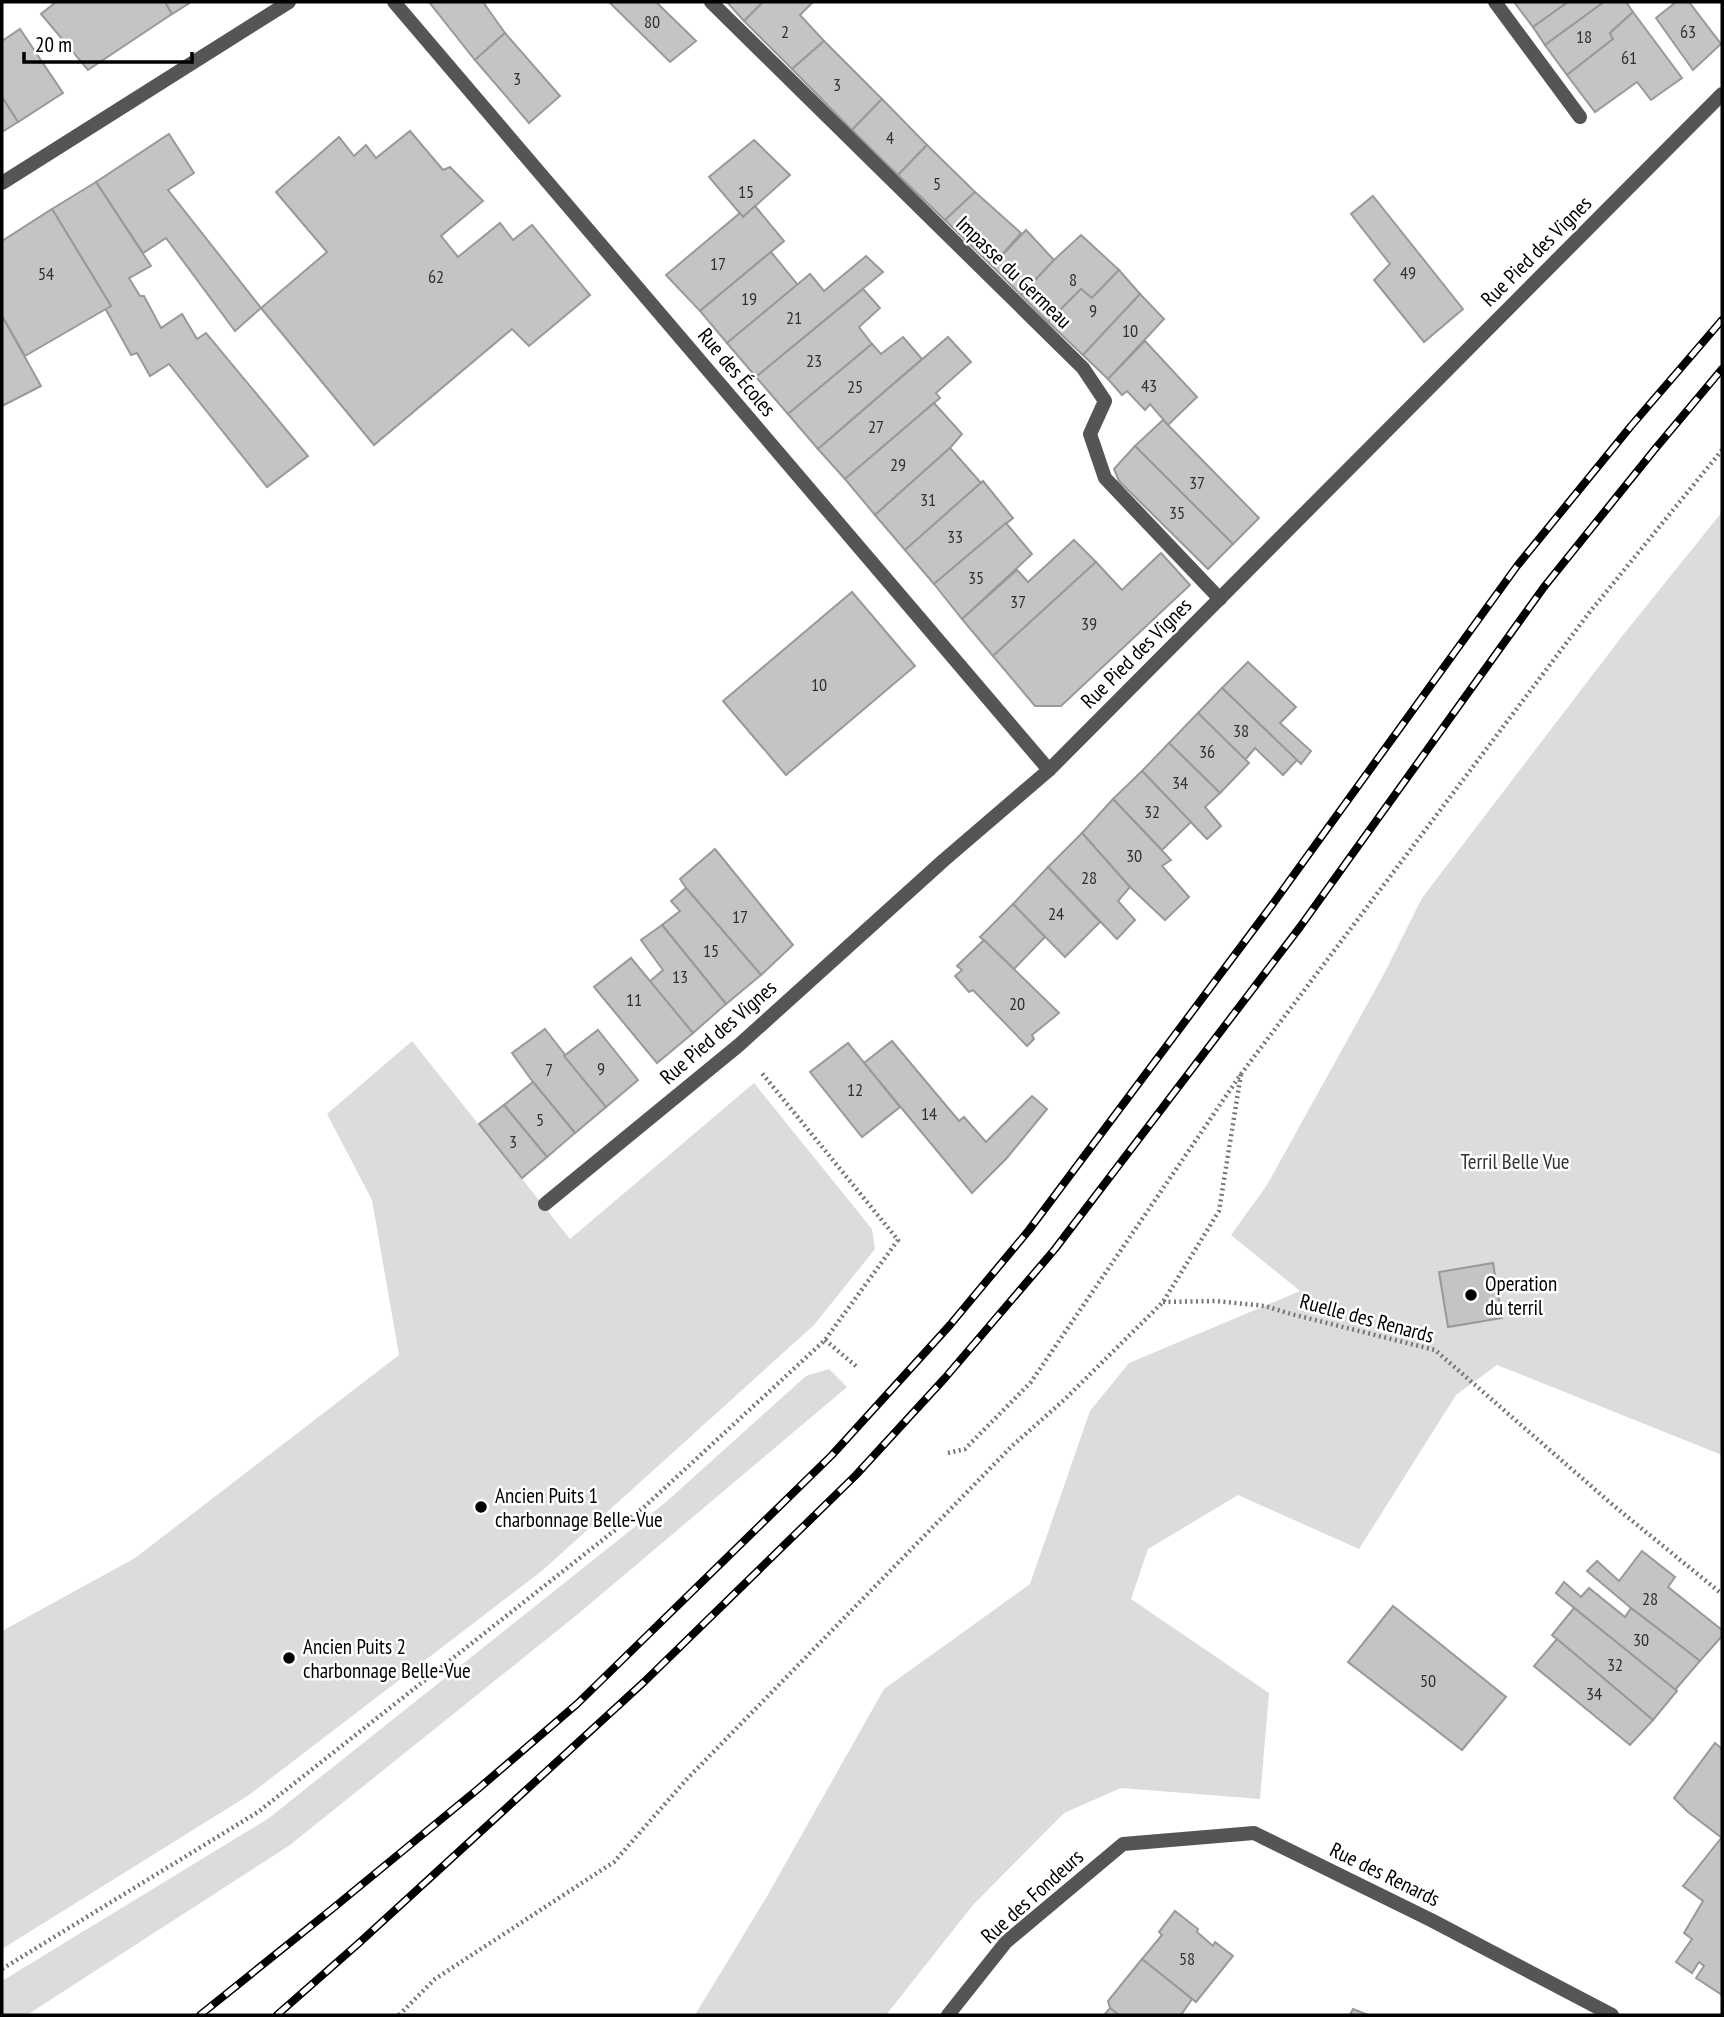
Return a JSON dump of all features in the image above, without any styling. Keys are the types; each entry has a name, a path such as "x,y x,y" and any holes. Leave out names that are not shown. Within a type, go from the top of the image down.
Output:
{"street":[{"path":"2,183 289,2"},
{"name":"Rue des Écoles","path":"394,2 1049,770"},
{"name":"Impasse du Germeau","path":"711,2 1083,368 1105,401 1090,434 1105,478 1220,598"},
{"path":"1495,2 1580,117"},
{"name":"Rue Pied des Vignes","path":"545,1204 739,1045 944,860 1049,770 1722,94"},
{"name":"Rue des Renards","path":"1123,1844 1254,1833 1431,1920 1612,2015"},
{"name":"Rue des Fondeurs","path":"947,2015 1006,1942 1123,1844"}],"path":[{"path":"948,1453 965,1448 1031,1382 1241,1074 1581,624 1722,450"},
{"path":"2,1969 258,1812 643,1508 825,1340 898,1240 739,1045"},
{"path":"399,2015 435,1979 614,1862 686,1780 1003,1455 1064,1400 1163,1302 1219,1210 1241,1074"},
{"name":"Ruelle des Renards","path":"1163,1302 1216,1301 1265,1306 1435,1350 1614,1506 1722,1594"},
{"path":"825,1340 858,1367"}],"green space":[{"name":"Terril Belle Vue","path":"1722,512 1722,1455 1497,1365 1456,1395 1359,1549 1238,1495 1148,1549 1131,1599 1269,1693 1260,1799 1121,1788 1064,1813 973,1905 886,2015 695,2015 766,1898 884,1689 1030,1584 1090,1411 1129,1363 1300,1291 1231,1235 1267,1185 1384,974 1422,898 1623,635"},
{"path":"412,1041 570,1239 754,1083 872,1229 875,1249 814,1325 543,1570 249,1795 2,1949 2,1631 135,1558 399,1355 372,1200 327,1114"},
{"path":"829,1369 847,1387 578,1614 290,1845 27,2015 2,2015 2,1981 269,1818 666,1502 806,1376"}],"building":[{"path":"56,2 165,2 172,14 88,70 41,14"},
{"path":"165,2 191,2 172,14"},
{"path":"429,2 483,2 505,33 475,60"},
{"path":"609,2 656,2 696,41 670,62"},
{"path":"727,2 763,2 744,21"},
{"path":"763,2 813,2 800,15 824,41 792,69 744,21"},
{"path":"1514,2 1568,2 1533,27"},
{"path":"1568,2 1604,2 1545,45 1533,27"},
{"path":"1604,2 1626,2 1633,12 1610,33 1613,39 1567,75 1545,45"},
{"path":"1676,2 1689,2 1721,44 1693,70 1656,18"},
{"path":"1633,12 1682,78 1651,100 1637,82 1595,112 1567,75 1613,39 1610,33"},
{"path":"20,29 63,93 18,122 2,97 2,41"},
{"path":"505,33 560,96 529,123 475,60"},
{"path":"824,41 882,99 852,130 792,69"},
{"path":"2,97 18,122 2,132"},
{"path":"882,99 927,145 898,175 852,130"},
{"path":"410,131 443,170 450,167 483,201 441,236 458,257 500,223 513,240 532,225 590,295 529,346 512,329 374,445 261,308 327,252 276,192 339,137 354,156 366,145 376,158"},
{"path":"169,134 194,173 168,190 261,308 235,331 166,238 143,253 96,182"},
{"path":"754,140 790,175 743,217 709,177"},
{"path":"927,145 975,192 945,220 898,175"},
{"path":"96,182 151,266 129,278 140,296 144,296 161,328 182,314 197,339 206,333 308,456 267,487 169,364 150,376 137,353 131,355 105,308 111,306 52,209"},
{"path":"975,192 1021,233 992,266 945,220"},
{"path":"1373,196 1463,309 1424,342 1374,280 1390,264 1351,214"},
{"path":"755,206 784,241 700,311 666,275 740,213 743,217"},
{"path":"52,209 111,306 25,356 2,316 2,241"},
{"path":"1026,230 1054,260 1021,295 992,266"},
{"path":"1081,235 1119,270 1092,298 1081,289 1048,322 1021,295"},
{"path":"771,252 798,285 727,343 700,311"},
{"path":"866,256 883,272 756,377 727,343 810,274 824,291"},
{"path":"1119,270 1140,294 1083,355 1048,322 1081,289 1092,298"},
{"path":"863,289 880,308 859,327 872,344 788,414 756,377"},
{"path":"1140,294 1164,319 1108,379 1083,355"},
{"path":"2,316 41,386 2,406"},
{"path":"903,337 922,359 818,449 788,414 872,344 881,354"},
{"path":"948,337 971,362 936,393 940,398 845,479 818,449"},
{"path":"1145,341 1197,397 1168,425 1150,404 1145,410 1127,391 1122,395 1108,379"},
{"path":"934,403 962,434 875,515 845,479"},
{"path":"1163,420 1259,518 1233,544 1135,446"},
{"path":"1135,446 1233,544 1208,569 1119,481 1114,469"},
{"path":"950,448 981,483 905,550 875,515"},
{"path":"983,481 1013,518 934,584 905,550"},
{"path":"1006,523 1032,554 962,619 934,584"},
{"path":"1074,540 1096,562 993,656 962,619 1017,570 1028,582"},
{"path":"1161,553 1190,585 1061,706 1035,706 993,656 1096,562 1122,590"},
{"path":"852,592 915,666 786,775 723,701"},
{"path":"1248,662 1296,707 1280,723 1311,751 1301,764 1222,688"},
{"path":"1222,688 1297,760 1283,775 1255,748 1245,760 1198,713"},
{"path":"1198,713 1249,763 1220,793 1169,743"},
{"path":"1169,743 1220,793 1205,807 1221,826 1207,839 1142,771"},
{"path":"1142,771 1191,822 1162,850 1113,799"},
{"path":"1113,799 1171,860 1162,866 1189,897 1165,920 1130,887 1082,833"},
{"path":"1082,833 1130,887 1118,901 1135,920 1117,939 1048,867"},
{"path":"715,849 793,945 761,975 680,879"},
{"path":"1048,867 1100,922 1065,957 1013,904"},
{"path":"686,888 761,975 726,1004 662,925 680,911 671,901"},
{"path":"1013,904 1045,937 1014,969 980,937"},
{"path":"662,925 726,1004 693,1033 649,982 663,970 641,940"},
{"path":"984,940 1059,1013 1032,1035 1034,1039 1027,1046 973,990 969,992 955,976 962,970 957,966"},
{"path":"631,958 693,1033 657,1063 594,987"},
{"path":"545,1029 606,1107 575,1133 512,1053"},
{"path":"598,1030 638,1080 606,1107 564,1056"},
{"path":"892,1041 959,1121 964,1117 986,1142 1032,1096 1047,1109 1006,1159 972,1193 864,1063"},
{"path":"848,1043 900,1107 862,1137 810,1072"},
{"path":"533,1082 575,1133 547,1157 504,1105"},
{"path":"504,1105 547,1157 522,1178 479,1124"},
{"name":"Operation du terril","path":"1493,1263 1502,1318 1448,1327 1439,1272"},
{"path":"1642,1551 1675,1577 1668,1587 1722,1630 1722,1636 1700,1661 1587,1571 1597,1561 1619,1581"},
{"path":"1564,1582 1581,1597 1589,1588 1625,1617 1631,1608 1700,1661 1675,1690 1556,1593"},
{"path":"1393,1606 1506,1697 1462,1750 1348,1662"},
{"path":"1574,1608 1677,1691 1653,1720 1552,1635"},
{"path":"1557,1639 1653,1720 1630,1745 1534,1666"},
{"path":"1715,1743 1722,1749 1722,1838 1674,1798"},
{"path":"1722,1837 1722,1995 1696,1978 1704,1966 1699,1962 1692,1973 1676,1962 1692,1939 1684,1933 1703,1901 1683,1886"},
{"path":"1175,1911 1198,1929 1197,1932 1213,1946 1215,1942 1233,1956 1196,2002 1142,1959 1162,1935 1159,1932"},
{"path":"1142,1959 1192,1999 1181,2015 1119,2015 1110,2008 1108,2001"},
{"path":"1110,2008 1119,2015 1104,2015"},
{"path":"1353,2009 1368,2015 1350,2015"}],"railway":[{"path":"200,2015 478,1789 577,1704 832,1455 950,1325 1029,1230 1272,905 1517,566 1722,320"},
{"path":"277,2015 644,1682 856,1475 945,1378 1055,1249 1300,927 1544,587 1722,369"}],"place":[{"name":"Operation du terril","path":"1471,1295"},
{"name":"Ancien Puits 1 charbonnage Belle-Vue","path":"481,1507"},
{"name":"Ancien Puits 2 charbonnage Belle-Vue","path":"289,1658"}]}
